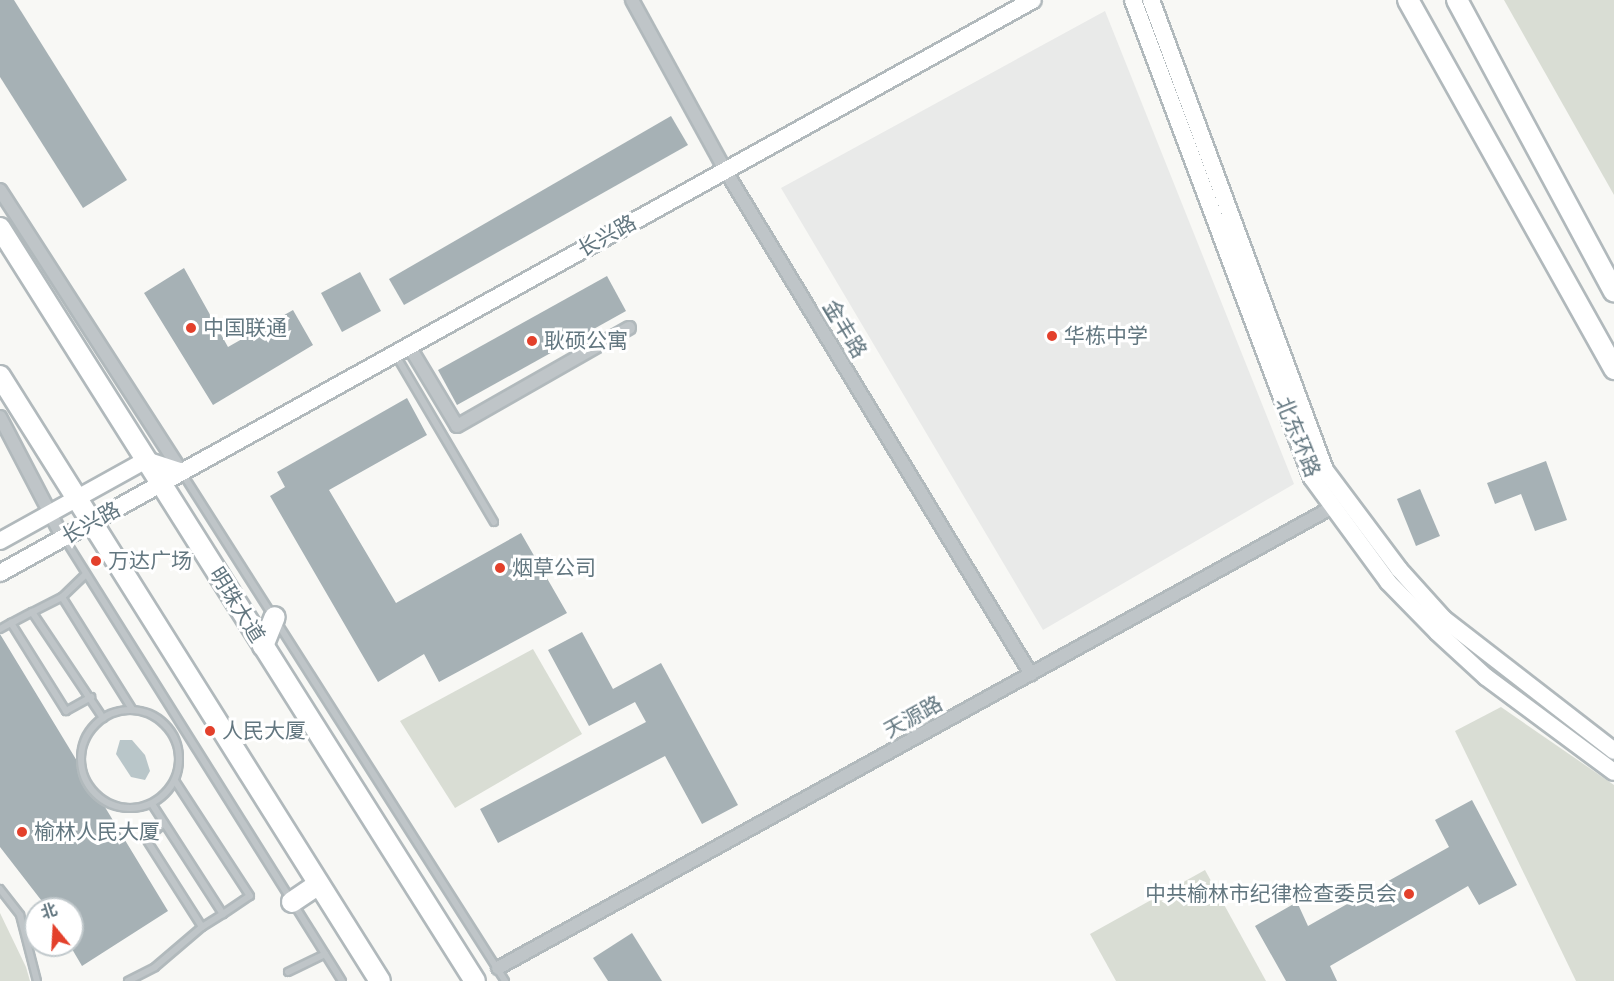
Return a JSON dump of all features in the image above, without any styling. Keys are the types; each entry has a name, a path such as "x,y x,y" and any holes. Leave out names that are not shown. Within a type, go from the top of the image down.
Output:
{"main road":[{"name":"长兴路","path":"0,573 1033,0"},
{"name":"北东环路","path":"1132,0 1312,478 1340,503 1444,620 1614,751"},
{"name":"北东环路","path":"1151,0 1325,470 1340,503 1388,582 1437,632 1486,677 1614,772"},
{"path":"1408,0 1614,369"},
{"path":"1457,0 1614,291"},
{"name":"明珠大道","path":"0,228 475,981"},
{"path":"0,376 380,981"},
{"name":"长兴路","path":"0,541 76,496 146,460"},
{"path":"146,460 182,472"},
{"path":"263,646 274,617"},
{"path":"292,902 319,884"}],"street":[{"name":"金丰路","path":"632,0 725,170 1031,674"},
{"path":"0,190 182,472"},
{"path":"402,350 458,416 457,426 629,328"},
{"path":"0,417 63,538"},
{"name":"天源路","path":"498,968 1340,503"}],"lane":[{"path":"402,350 494,522"},
{"path":"182,472 505,981"},
{"path":"63,538 342,981"},
{"path":"0,629 62,597 86,574"},
{"path":"62,597 132,709"},
{"path":"32,612 103,718"},
{"path":"11,622 66,711 91,697"},
{"path":"132,709 155,717 173,733 179,757 175,781 152,804 119,808 104,802 87,784 80,761 82,745 103,718 132,709"},
{"path":"128,981 155,967 202,927 250,896 175,781"},
{"path":"152,804 223,914"},
{"path":"164,823 146,839 202,927"},
{"path":"0,889 20,915 38,981"},
{"path":"288,972 325,954"}],"shaded area":[{"path":"1504,0 1614,0 1614,195"},
{"name":"华栋中学","path":"1105,11 1294,484 1043,630 781,188"},
{"path":"533,649 582,734 455,808 400,721"},
{"path":"1501,707 1614,785 1614,981 1576,981 1455,731"},
{"path":"120,740 132,740 145,755 150,771 145,780 131,777 116,754"},
{"path":"1205,870 1266,981 1116,981 1090,934"},
{"path":"0,913 26,967 30,981 0,981"}],"building":[{"path":"0,0 14,0 127,180 83,208 0,77"},
{"path":"671,116 688,145 404,305 389,279"},
{"name":"中国联通","path":"184,268 228,347 293,310 313,345 213,405 144,293"},
{"path":"360,272 381,311 342,332 321,293"},
{"name":"耿硕公寓","path":"607,276 626,311 457,405 438,370"},
{"name":"烟草公司","path":"407,398 427,435 329,490 396,603 521,533 567,613 439,682 424,654 378,682 270,496 285,487 277,472"},
{"path":"1546,461 1567,520 1535,531 1521,494 1495,504 1487,483"},
{"path":"1420,489 1440,536 1416,546 1397,499"},
{"path":"582,632 613,689 661,663 738,805 702,824 665,756 498,843 480,809 646,722 635,702 589,726 548,650"},
{"name":"榆林人民大厦","path":"0,634 168,911 82,966 77,957 84,957 84,897 39,897 0,847"},
{"name":"中共榆林市纪律检查委员会","path":"1472,800 1517,885 1479,905 1468,886 1330,966 1337,981 1286,981 1255,926 1297,902 1308,926 1449,847 1435,820"},
{"path":"632,933 662,981 608,981 593,958"}],"place":[{"name":"中国联通","path":"191,328"},
{"name":"华栋中学","path":"1052,336"},
{"name":"耿硕公寓","path":"532,341"},
{"name":"万达广场","path":"96,561"},
{"name":"烟草公司","path":"500,568"},
{"name":"人民大厦","path":"210,731"},
{"name":"榆林人民大厦","path":"22,832"},
{"name":"中共榆林市纪律检查委员会","path":"1409,894"}]}
